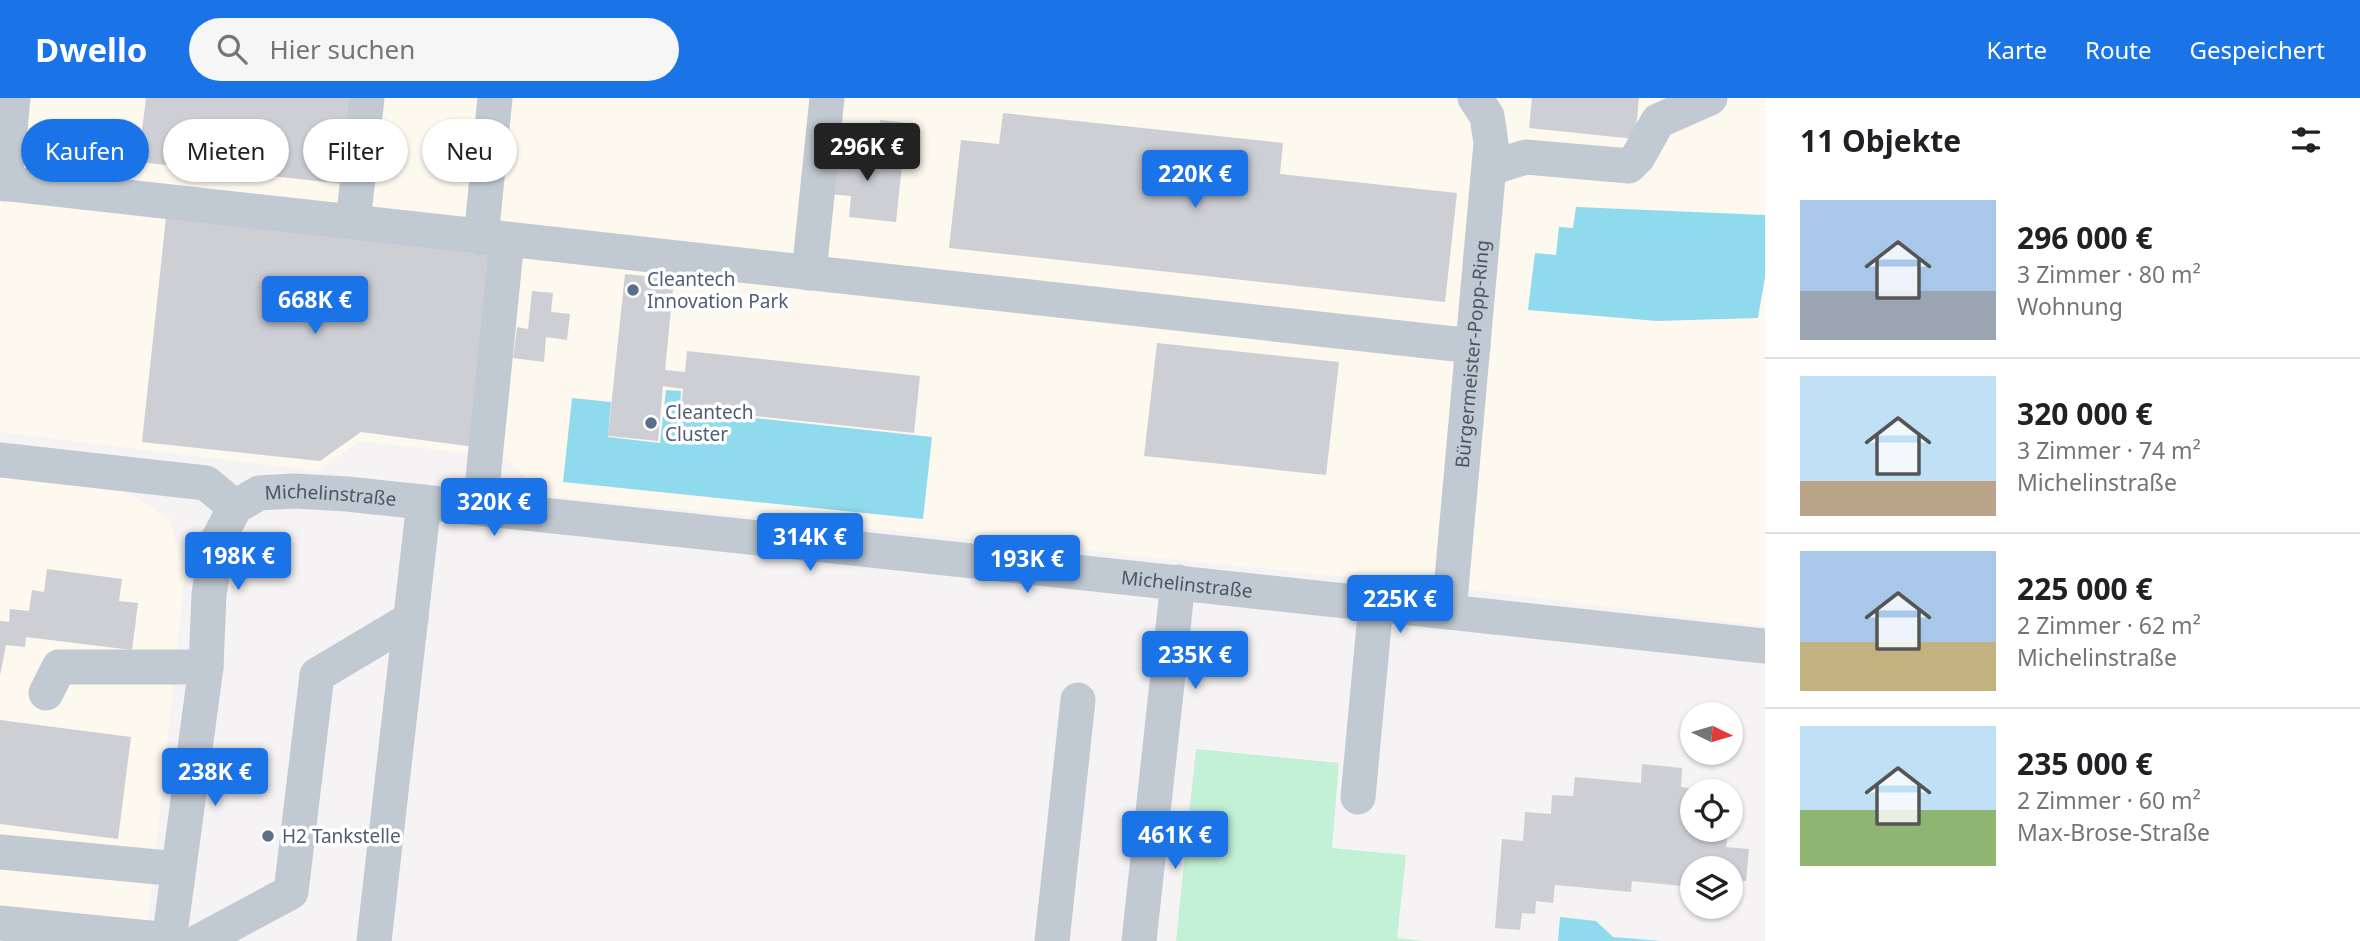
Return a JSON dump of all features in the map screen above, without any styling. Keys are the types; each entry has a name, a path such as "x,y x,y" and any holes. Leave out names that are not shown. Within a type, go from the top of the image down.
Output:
{"street":[{"path":"13,98 3,183 1473,346"},
{"path":"353,222 367,98"},
{"path":"480,508 494,239 495,98"},
{"path":"809,273 827,98"},
{"name":"Bürgermeister-Popp-Ring","path":"1449,612 1490,168 1491,143 1487,116 1475,98"},
{"path":"1490,168 1525,157 1629,166 1638,157 1658,121 1710,98"},
{"path":"0,460 206,483 234,507 218,540 209,594 206,667 178,869 179,941"},
{"name":"Michelinstraße","path":"234,507 259,494 294,491 347,494 1765,646"},
{"path":"374,941 424,502"},
{"path":"1139,941 1178,582"},
{"path":"1358,797 1377,604"},
{"path":"0,923 179,941 291,892 317,675 411,619"},
{"path":"46,693 59,667 206,667"},
{"path":"1052,941 1078,700"},
{"path":"0,852 178,869"}],"shaded area":[{"name":"Cleantech Innovation Park","path":"0,98 1765,98 1765,626 1466,589 1460,364 1434,586 542,495 506,458 361,441 318,471 0,432"},
{"path":"0,476 119,488 169,518 185,571 145,941 0,941"}],"green space":[{"path":"1196,749 1339,763 1332,848 1406,855 1397,938 1425,941 1176,941"}],"water":[{"path":"1576,207 1765,215 1765,277 1758,318 1657,321 1528,310 1535,253 1556,255 1559,227 1573,228"},
{"path":"666,390 681,391 680,410 932,437 923,519 563,482 572,398 611,402 608,437 660,443"},
{"path":"1560,917 1596,921 1613,937 1662,941 1558,941"}],"building":[{"path":"146,98 355,98 353,119 303,119 303,180 289,178 289,119 163,119 163,165 149,163 149,119 143,119"},
{"path":"1532,98 1639,98 1635,139 1529,128"},
{"path":"1003,113 1283,143 1280,174 1457,193 1445,302 949,248 961,140 999,144"},
{"path":"880,120 907,123 905,149 877,146"},
{"path":"833,148 903,156 896,222 849,217 851,196 828,194"},
{"path":"167,208 500,245 475,447 361,432 320,461 142,442"},
{"path":"625,274 674,279 665,370 685,372 687,351 920,376 914,433 681,408 683,389 663,386 658,441 608,436"},
{"path":"532,291 553,293 551,312 570,314 567,340 546,337 544,362 513,358 517,327 528,329"},
{"path":"1157,343 1339,362 1326,475 1144,456"},
{"path":"47,569 122,579 119,601 138,603 132,650 26,637 25,647 6,645 0,676 0,621 9,622 10,609 29,611 32,590 44,592"},
{"path":"0,720 131,737 118,839 0,824"},
{"path":"1642,764 1682,768 1680,842 1727,842 1726,847 1749,849 1746,881 1743,881 1743,856 1680,856 1680,886 1632,881 1631,892 1555,885 1553,903 1536,901 1535,914 1522,913 1520,930 1495,928 1502,839 1523,841 1525,812 1551,814 1552,795 1573,796 1575,777 1641,783"}],"place":[{"name":"Cleantech Innovation Park","path":"633,290"},
{"name":"Cleantech Cluster","path":"651,423"},
{"name":"H2 Tankstelle","path":"268,836"}]}
